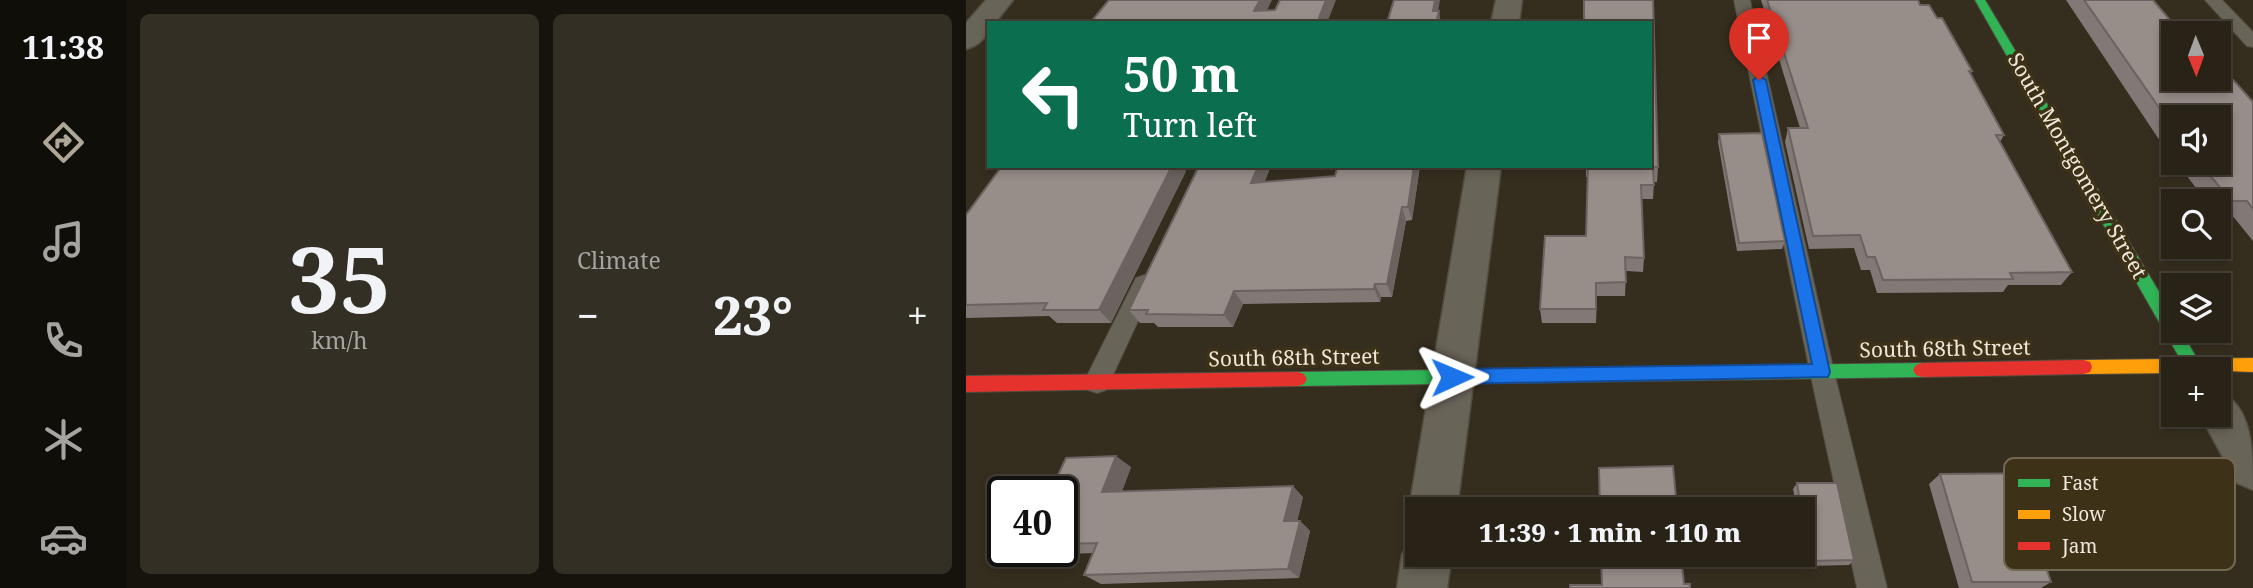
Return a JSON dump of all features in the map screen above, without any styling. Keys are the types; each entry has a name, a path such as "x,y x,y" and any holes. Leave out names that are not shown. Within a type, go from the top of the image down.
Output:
{"street":[{"path":"966,41 1000,0"},
{"path":"1505,21 1509,0"},
{"name":"South Montgomery Street","path":"1980,0 2188,357"},
{"path":"1435,497 1484,168"},
{"name":"South 68th Street","path":"2231,366 2253,365"},
{"name":"South 68th Street","path":"966,384 2161,368"},
{"path":"2229,427 2253,468"},
{"path":"1422,588 1425,567"}],"lane":[{"path":"1742,0 1822,372 1872,588"},
{"path":"2213,0 2253,41"},
{"path":"1097,382 1154,262"}],"building":[{"path":"1109,0 1260,0 1254,11 1275,10 1280,0 1326,0 1318,21 1092,21"},
{"path":"1394,0 1435,0 1433,11 1439,11 1436,21 1388,21"},
{"path":"1584,0 1653,0 1658,167 1653,167 1654,185 1641,185 1644,258 1625,257 1626,282 1596,283 1596,309 1540,309 1545,236 1586,236 1588,168 1652,168 1652,21 1584,21"},
{"path":"1767,0 1918,0 1920,5 1929,5 1937,18 1942,18 1972,71 1969,71 2004,135 1996,135 2072,272 2010,273 2013,279 1883,280 1875,257 1867,257 1860,235 1813,236 1788,128 1808,128"},
{"path":"2084,0 2153,0 2171,21 2161,21 2161,91 2231,91 2231,77 2253,102 2253,209 2247,201 2231,201 2231,189 2221,189 2210,175 2231,175 2231,105 2161,105 2161,110"},
{"path":"1762,133 1785,241 1739,243 1719,134"},
{"path":"1001,168 1171,168 1099,310 1043,310 1047,303 966,305 966,215"},
{"path":"1198,168 1257,168 1251,183 1335,176 1337,169 1342,168 1414,168 1408,207 1402,207 1387,284 1375,284 1374,289 1234,291 1224,315 1146,314 1148,310 1129,310"},
{"path":"1116,456 1102,492 1293,486 1284,521 1300,521 1288,569 1084,575 1097,543 1078,544 1078,476 1058,476 1066,458"},
{"path":"1673,466 1676,497 1600,497 1599,468"},
{"path":"1940,474 2004,474 2004,570 2047,570 2051,582 1972,582"},
{"path":"1797,483 1837,483 1854,560 1815,561 1815,497 1799,497"},
{"path":"1601,567 1682,567 1684,584 1690,584 1690,588 1570,588 1570,585 1602,585"}],"traffic: fast":[{"path":"1980,0 2188,357"},
{"path":"1298,379 1922,370"}],"traffic: slow":[{"path":"2084,367 2253,365"}],"traffic: jam":[{"path":"1922,370 2084,367"},
{"path":"966,384 1298,379"}],"route":[{"path":"1452,377 1822,372 1759,80"}]}
